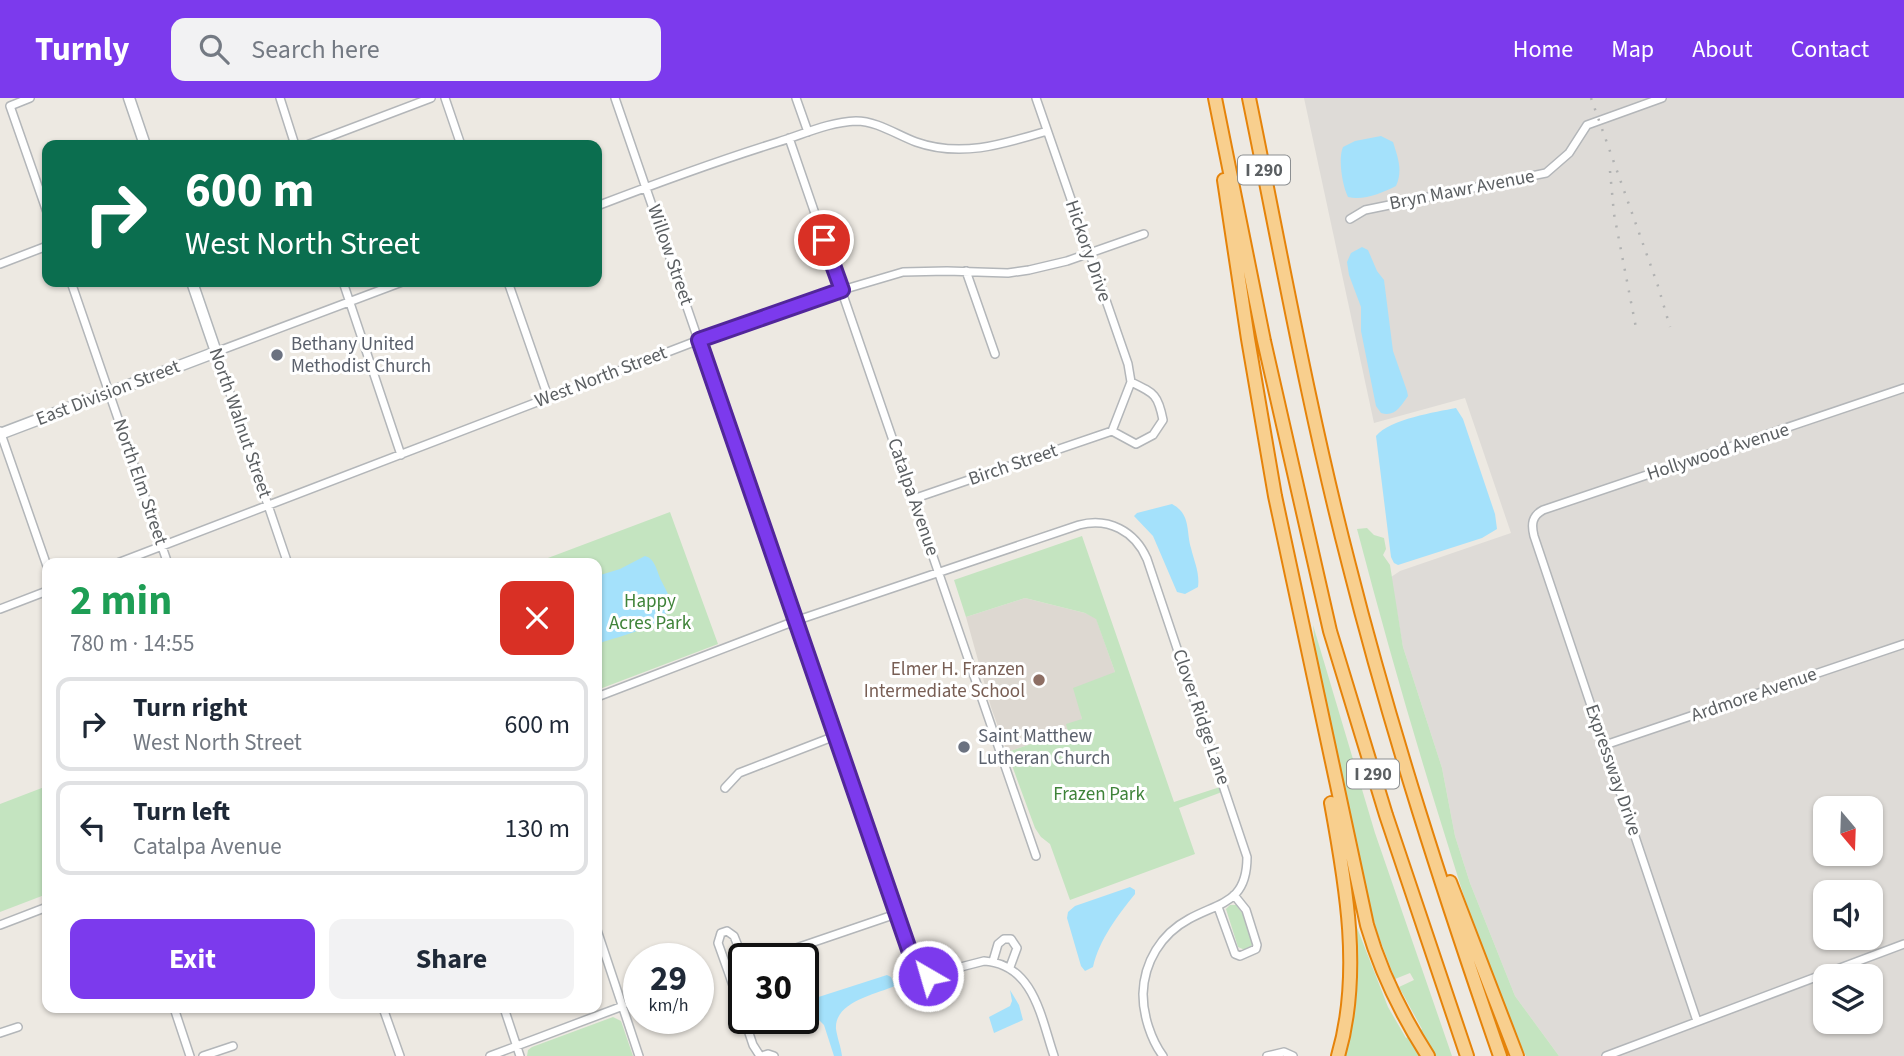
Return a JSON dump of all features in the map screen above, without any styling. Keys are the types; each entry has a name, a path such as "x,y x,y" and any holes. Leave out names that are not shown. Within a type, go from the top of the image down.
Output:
{"highway":[{"name":"I 290","path":"1249,98 1311,400 1373,659 1500,1056"},
{"name":"I 290","path":"1216,104 1264,341 1330,631 1386,815 1467,1056"},
{"path":"1216,104 1228,213 1275,496 1367,925 1387,984 1428,1056"},
{"path":"1318,695 1318,726 1346,889 1350,946 1345,1024 1338,1056"},
{"path":"1415,797 1469,927 1517,1056"},
{"path":"1332,1056 1346,1005"}],"street":[{"path":"30,98 10,106 42,198"},
{"path":"129,98 143,140"},
{"path":"280,98 293,140"},
{"path":"320,140 431,98"},
{"path":"445,98 459,140"},
{"name":"Willow Street","path":"615,98 915,967 921,975 931,976 977,961 993,961 1010,967"},
{"path":"796,98 808,132"},
{"name":"Hickory Drive","path":"1036,98 1128,364 1131,382"},
{"name":"Bryn Mawr Avenue","path":"1350,219 1365,210 1546,173 1569,153 1587,125 1662,98"},
{"path":"602,204 830,125 857,121 871,123 939,148 963,149 997,146 1047,131"},
{"name":"Catalpa Avenue","path":"789,138 1036,856"},
{"name":"West North Street","path":"130,558 699,340 842,290 903,272 1008,273 1029,270 1067,261 1144,234"},
{"path":"0,264 42,248"},
{"path":"966,271 995,354"},
{"name":"North Elm Street","path":"73,287 166,558"},
{"name":"North Walnut Street","path":"194,287 286,558"},
{"path":"345,287 401,455"},
{"path":"216,352 389,287"},
{"path":"510,287 548,397"},
{"name":"East Division Street","path":"0,433 216,352"},
{"path":"1131,382 1153,393 1159,401 1163,420 1153,435 1136,444 1112,431 1131,382"},
{"name":"Hollywood Avenue","path":"1534,518 1543,510 1904,388"},
{"name":"Birch Street","path":"913,499 1112,431"},
{"path":"0,433 44,558"},
{"name":"Expressway Drive","path":"1534,518 1534,536 1698,1021"},
{"name":"Clover Ridge Lane","path":"602,695 795,621 1086,523 1113,525 1138,542 1147,559 1246,849 1246,872 1234,895"},
{"path":"0,609 42,593"},
{"name":"Ardmore Avenue","path":"1605,746 1904,644"},
{"path":"725,788 739,773 835,736"},
{"path":"1163,1056 1156,1044 1144,1006 1144,985 1149,964 1158,945 1174,928 1192,917 1218,907 1234,895 1246,910 1256,949 1240,956 1235,954 1218,907"},
{"path":"0,925 42,909"},
{"path":"811,943 896,914"},
{"path":"728,971 718,943 721,933 733,934 736,943"},
{"path":"993,961 998,944 1004,939 1011,939 1017,947 1010,967 1029,987 1054,1056"},
{"path":"1606,1056 1904,944"},
{"path":"602,945 639,1056"},
{"path":"490,1056 622,1006"},
{"path":"176,1013 190,1056"},
{"path":"385,1013 400,1056"},
{"path":"506,1013 520,1056"},
{"path":"0,1033 18,1027"},
{"path":"750,1034 755,1049 761,1056 774,1056"},
{"path":"203,1056 233,1046"},
{"path":"1267,1056 1284,1052 1293,1056"}],"shaded area":[{"path":"1304,98 1904,98 1904,1056 1559,1056 1515,996 1470,883 1455,836 1442,768 1403,647 1391,577 1400,571 1511,533 1465,398 1374,423"},
{"name":"Elmer H. Franzen Intermediate School","path":"1025,598 1096,618 1115,672 1080,709 1082,719 1068,732 1007,752 991,707 966,617"}],"green space":[{"name":"Happy Acres Park","path":"670,512 718,644 602,688 602,558 548,558"},
{"path":"1367,528 1374,535 1384,538 1386,549 1383,555 1390,565 1403,647 1442,768 1455,836 1470,883 1515,996 1559,1056 1526,1056 1490,971 1442,826 1387,640 1357,529"},
{"name":"Frazen Park","path":"1082,536 1174,802 1220,787 1222,792 1179,808 1195,854 1070,900 1050,844 1035,828 1007,752 1068,732 1066,724 1082,719 1073,688 1115,672 1096,619 1085,613 1025,598 966,617 954,580"},
{"path":"1313,625 1375,833 1452,1056 1344,1056 1355,991 1356,925 1388,1007 1406,1038 1422,1029 1399,987 1414,980 1410,973 1395,979 1377,932 1316,657"},
{"path":"42,788 42,896 0,912 0,804"},
{"path":"1230,905 1236,905 1243,914 1253,943 1245,950 1238,947 1226,909"},
{"path":"613,1017 621,1021 623,1034 625,1034 633,1056 527,1056 532,1047"}],"water":[{"path":"1381,136 1393,142 1397,153 1399,169 1396,186 1366,197 1348,197 1341,172 1343,147 1355,141"},
{"path":"1362,247 1368,250 1384,280 1393,351 1408,396 1397,410 1390,414 1381,413 1376,406 1361,331 1361,307 1349,275 1347,262 1351,253"},
{"path":"1456,408 1463,419 1495,514 1497,529 1482,538 1398,565 1391,557 1376,436 1402,421"},
{"path":"1172,504 1182,513 1187,523 1198,577 1198,587 1185,594 1177,592 1153,536 1134,516"},
{"path":"645,556 649,558 654,563 670,603 661,619 651,625 602,642 602,574"},
{"path":"1130,887 1135,890 1135,894 1104,938 1093,967 1085,971 1081,966 1067,918 1068,912 1075,906"},
{"path":"887,975 895,986 858,1000 842,1012 836,1029 842,1056 834,1056 824,1025 819,1020 819,997"},
{"path":"1010,990 1019,1005 1023,1020 994,1033 989,1017 1010,1006"}],"railway":[{"path":"1591,98 1670,327"},
{"path":"1610,171 1614,214 1637,333"}],"place":[{"name":"Bethany United Methodist Church","path":"277,355"},
{"name":"Elmer H. Franzen Intermediate School","path":"1039,680"},
{"name":"Saint Matthew Lutheran Church","path":"964,747"}],"route":[{"path":"824,240 842,290 699,340 916,970 923,976 928,976"}]}
